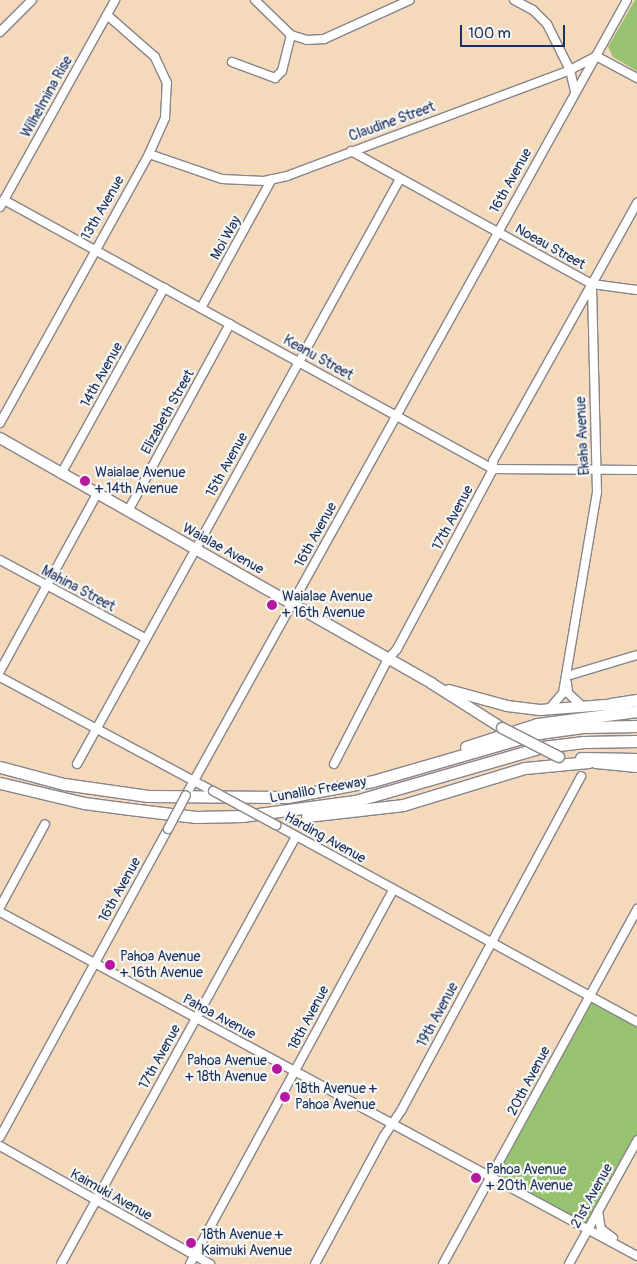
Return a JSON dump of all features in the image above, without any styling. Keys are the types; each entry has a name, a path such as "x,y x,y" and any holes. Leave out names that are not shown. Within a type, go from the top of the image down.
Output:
{"highway":[{"path":"611,704 637,701"},
{"path":"436,762 480,740 537,724 637,711"},
{"name":"Lunalilo Freeway","path":"0,767 105,791 196,799 287,797 330,791 539,733 583,727 637,726"},
{"name":"Lunalilo Freeway","path":"0,783 84,803 196,817 243,816 311,809 377,795 542,747 584,742 637,741"},
{"path":"563,758 637,759"},
{"path":"196,817 279,818 355,812 403,804 525,768 589,762"}],"main road":[{"name":"Waialae Avenue","path":"0,438 388,659 502,728 563,758 637,767"},
{"name":"Waialae Avenue","path":"431,684 507,706 550,710 611,704"}],"street":[{"path":"0,32 32,0"},
{"name":"Wilhelmina Rise","path":"2,204 115,0"},
{"path":"255,0 291,34 307,40 324,39 410,0"},
{"path":"514,0 533,10 547,24 570,70 575,91"},
{"name":"16th Avenue","path":"0,1137 186,795 627,0"},
{"name":"13th Avenue","path":"0,422 149,154 165,118 167,83 155,57 107,15"},
{"path":"232,62 275,78 282,71 291,34"},
{"path":"596,56 637,78"},
{"name":"Claudine Street","path":"149,154 222,179 272,179 570,70 596,56"},
{"name":"Noeau Street","path":"350,151 592,284 637,290"},
{"name":"Moi Way","path":"201,308 272,179"},
{"name":"15th Avenue","path":"77,764 400,179"},
{"name":"Ekaha Avenue","path":"550,710 563,692 597,492 598,478 594,471 592,284 637,202"},
{"name":"Keanu Street","path":"2,204 94,250 493,469 637,470"},
{"name":"17th Avenue","path":"334,764 388,659 397,649 493,469 492,461 592,284"},
{"name":"14th Avenue","path":"61,474 164,288"},
{"name":"Elizabeth Street","path":"128,511 230,324"},
{"path":"0,671 97,494"},
{"name":"Mahina Street","path":"0,560 145,638"},
{"path":"566,676 637,655"},
{"name":"Ekaha Avenue","path":"566,676 568,693 583,707"},
{"name":"Harding Avenue","path":"0,677 637,1022"},
{"name":"19th Avenue","path":"315,1264 581,776"},
{"path":"0,907 44,824"},
{"name":"17th Avenue","path":"61,1264 296,836"},
{"name":"18th Avenue","path":"190,1264 393,890"},
{"name":"20th Avenue","path":"442,1264 492,1178 637,909"},
{"name":"Pahoa Avenue","path":"0,912 636,1256"},
{"name":"21st Avenue","path":"569,1264 637,1141"},
{"name":"Kaimuki Avenue","path":"0,1146 210,1264"},
{"path":"598,1210 603,1232 622,1243 636,1256"}],"green space":[{"path":"635,0 637,0 637,71 613,57 608,47"},
{"path":"591,1001 637,1027 637,1134 586,1224 497,1175"}],"place":[{"name":"Waialae Avenue + 14th Avenue","path":"85,481"},
{"name":"Waialae Avenue + 16th Avenue","path":"272,605"},
{"name":"Pahoa Avenue + 16th Avenue","path":"110,965"},
{"name":"Pahoa Avenue + 18th Avenue","path":"277,1069"},
{"name":"18th Avenue + Pahoa Avenue","path":"285,1097"},
{"name":"Pahoa Avenue + 20th Avenue","path":"476,1178"},
{"name":"18th Avenue + Kaimuki Avenue","path":"191,1243"}]}
